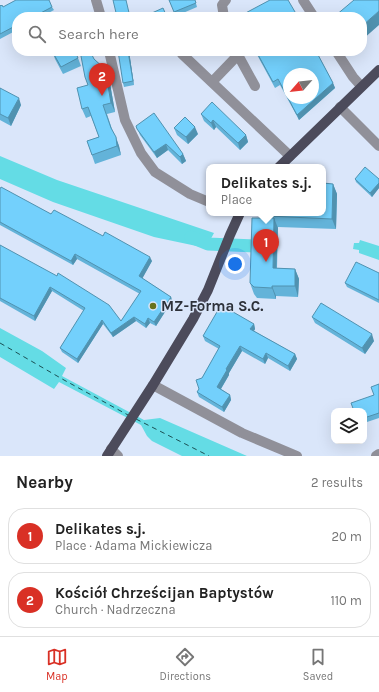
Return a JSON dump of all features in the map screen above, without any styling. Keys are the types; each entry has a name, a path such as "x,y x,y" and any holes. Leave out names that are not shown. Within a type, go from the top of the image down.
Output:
{"main road":[{"path":"282,164 340,106 379,70"},
{"path":"112,454 120,435 192,319 208,290 237,216"}],"street":[{"path":"96,0 100,12"},
{"path":"223,12 222,5 226,0"},
{"path":"303,0 311,12"},
{"path":"110,56 125,120 141,153 156,172 190,194 206,201"},
{"path":"184,56 290,156"},
{"path":"212,82 234,56"},
{"path":"239,56 255,86"},
{"path":"339,56 361,86"},
{"path":"340,106 379,146"},
{"path":"150,388 242,433 297,456"}],"water":[{"path":"0,156 57,180 214,233 206,248 154,237 53,202 0,179"},
{"path":"360,240 379,246 379,260 359,253 359,250 353,249 354,243 359,243"},
{"path":"0,328 42,351 66,368 62,376 144,420 160,418 247,456 182,456 152,441 147,436 141,425 59,382 54,389 0,357"}],"building":[{"path":"16,0 49,0 52,7 42,12 12,12 12,28 0,34 0,5 3,7"},
{"path":"113,0 126,0 129,12 116,12"},
{"path":"169,0 195,0 196,3 174,12"},
{"path":"270,0 288,0 295,12 247,12"},
{"path":"354,0 379,0 379,11 367,22 367,12 340,12"},
{"path":"163,8 165,12 154,12"},
{"path":"55,56 77,56 78,58 61,67"},
{"path":"81,56 92,56 105,69 111,103 103,105 111,128 116,137 117,146 92,155 87,141 99,137 88,107 82,109 77,88 88,85"},
{"path":"119,56 129,56 133,81 123,83"},
{"path":"259,56 319,56 333,83 319,95 319,68 283,68 283,88 278,79 273,82"},
{"path":"0,88 19,98 8,118 0,114"},
{"path":"212,102 246,135 238,143 213,120 211,123 201,114"},
{"path":"291,104 309,104 297,115"},
{"path":"154,113 183,154 180,157 166,144 154,152 137,129 136,126"},
{"path":"185,117 195,127 186,137 174,128"},
{"path":"365,167 379,179 379,183 370,193 355,179"},
{"path":"326,183 333,184 332,219 268,216 326,216"},
{"path":"1,187 51,214 54,210 103,236 105,232 150,257 139,276 171,297 154,322 148,318 145,324 134,317 111,333 102,320 77,359 60,348 85,308 50,287 34,316 0,298 0,245 57,276 58,273 109,305 121,321 141,291 75,254 71,261 0,222"},
{"path":"252,218 274,218 273,268 295,269 295,286 272,286 272,288 254,287 250,283"},
{"path":"356,262 379,273 379,300 345,283"},
{"path":"321,303 372,334 362,348 312,317"},
{"path":"221,305 254,324 250,329 295,354 288,366 266,353 263,359 240,346 217,387 230,395 222,407 197,392 199,389 196,380 202,378 220,346 203,336"},
{"path":"379,384 379,413 367,417 367,408 353,408 351,403 374,395 371,387"}],"waterway":[{"path":"191,237 208,244 255,246"}],"ferry route":[{"path":"0,343 128,415"},
{"path":"136,419 209,456"}],"place":[{"name":"Kościół Chrześcijan Baptystów","path":"102,96"},
{"name":"Delikates s.j.","path":"266,262"},
{"name":"MZ-Forma S.C.","path":"153,306"}]}
